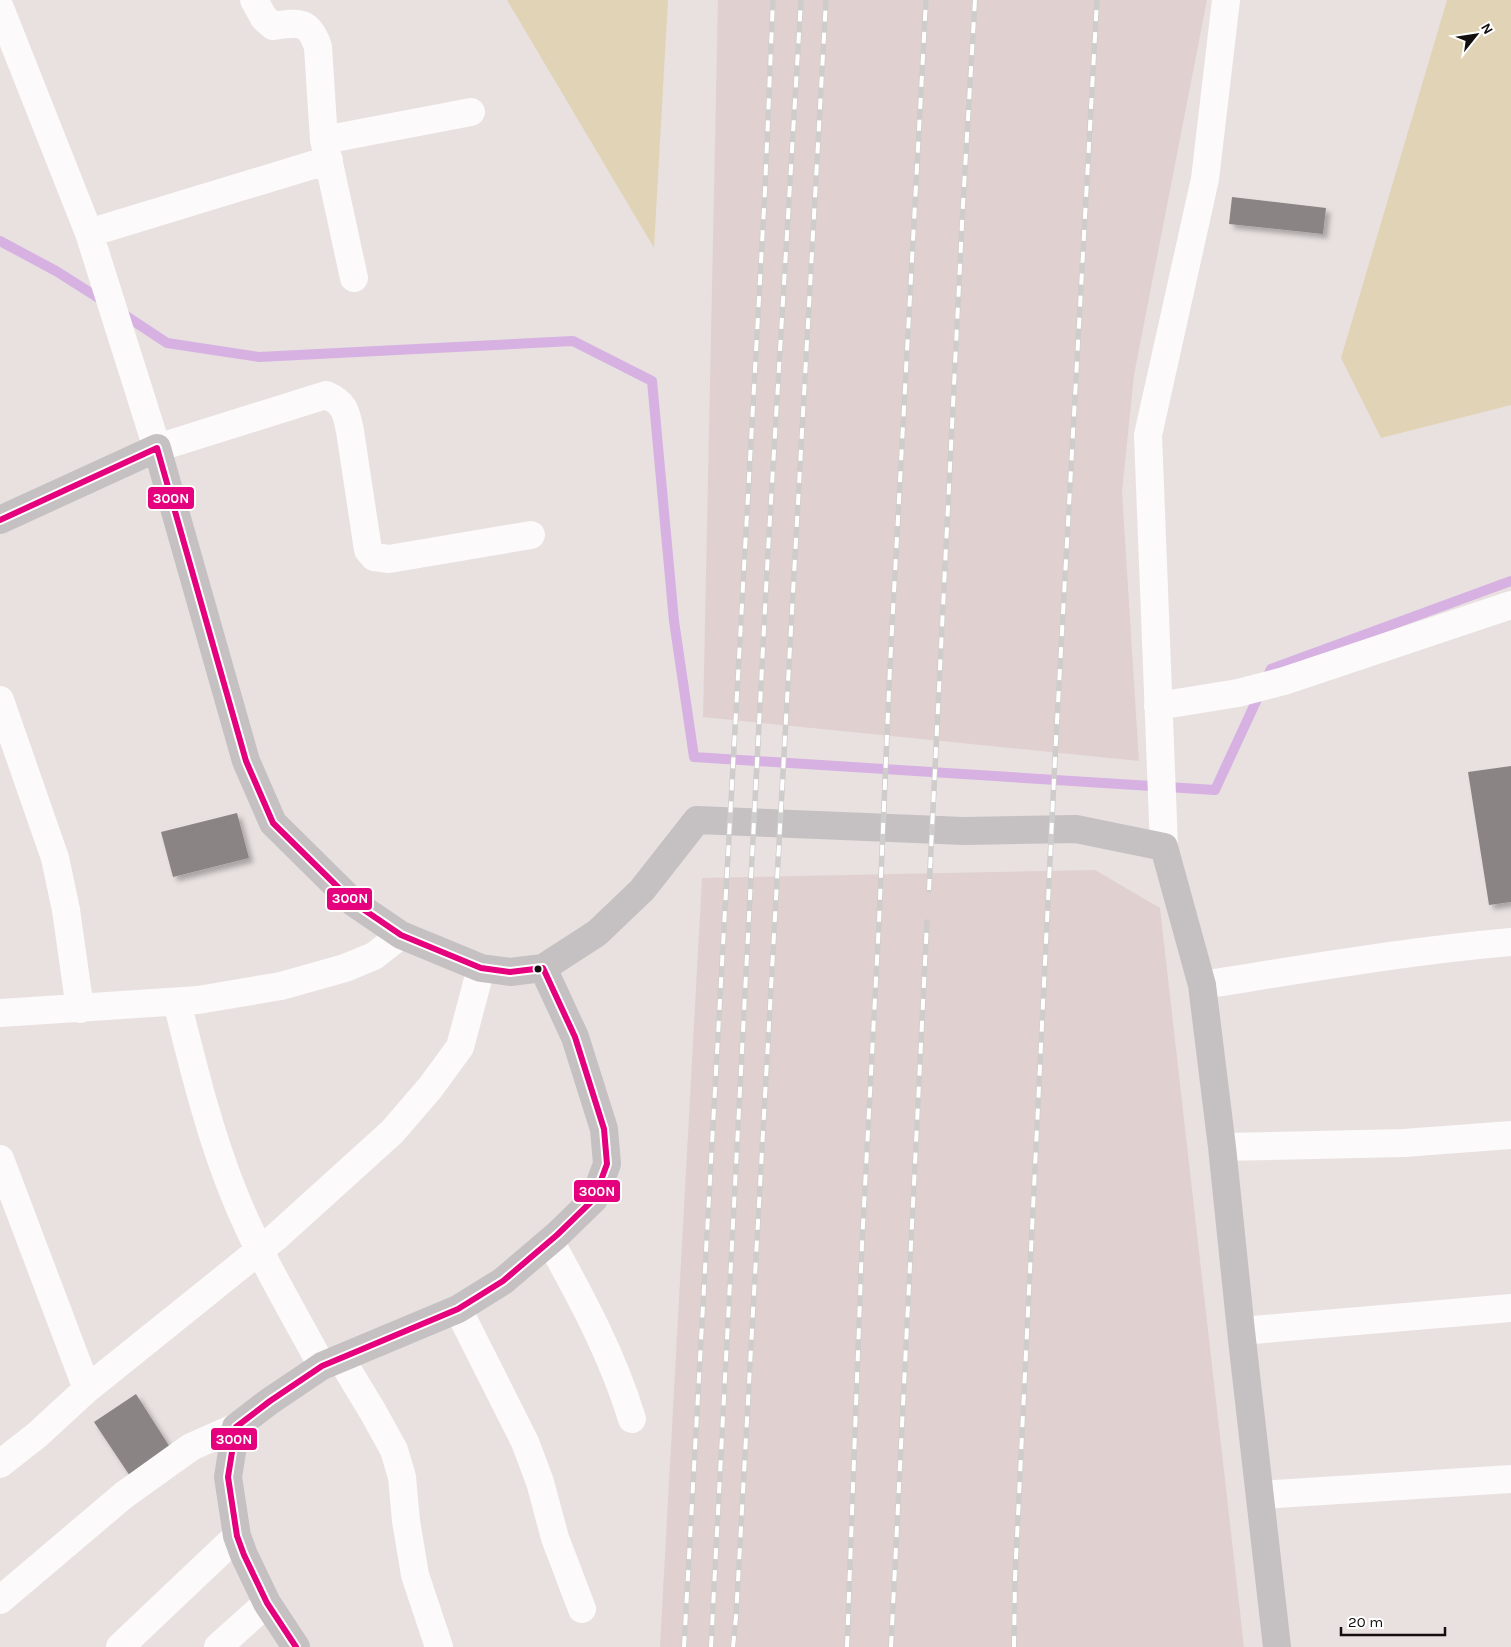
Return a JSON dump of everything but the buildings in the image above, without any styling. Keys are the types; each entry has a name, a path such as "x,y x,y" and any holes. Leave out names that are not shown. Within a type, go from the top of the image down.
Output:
{"main road":[{"path":"0,520 157,448 246,761 274,823 354,903 401,935 481,968 510,972 543,968 597,934 642,890 697,820 964,831 1076,829 1164,847 1202,985 1222,1147 1277,1647"},
{"path":"296,1647 267,1603 237,1536 228,1477 236,1427 270,1402 332,1362 458,1309 503,1281 550,1241 594,1199 607,1164 604,1129 575,1037 543,968"}],"street":[{"path":"254,0 264,18 274,26 298,23 310,29 318,47 327,150 354,278"},
{"path":"1164,847 1148,436 1205,179 1226,0"},
{"path":"0,8 89,233 157,448 326,396 336,400 346,412 368,550 374,557 389,559 531,535"},
{"path":"89,233 327,150 471,112"},
{"path":"1158,706 1238,694 1284,681 1511,606"},
{"path":"0,700 55,858 66,910 80,1009"},
{"path":"0,1013 198,1000 281,986 345,968 374,956 401,935"},
{"path":"1202,985 1387,956 1511,942"},
{"path":"0,1464 36,1435 87,1389 259,1251 392,1132 430,1088 460,1048 481,968"},
{"path":"177,1002 206,1109 234,1195 259,1251 332,1362 373,1412 394,1450 402,1477 406,1521 415,1575 439,1647"},
{"path":"1222,1147 1404,1142 1511,1135"},
{"path":"0,1159 87,1389"},
{"path":"550,1241 597,1328 623,1388 632,1419"},
{"path":"1241,1330 1511,1308"},
{"path":"458,1309 524,1442 540,1482 555,1538 582,1609"},
{"path":"0,1600 124,1494 191,1447 236,1427"},
{"path":"1260,1495 1511,1479"},
{"path":"120,1647 237,1536"},
{"path":"218,1647 267,1603"}],"shaded area":[{"path":"507,0 668,0 654,248"},
{"path":"718,0 1207,0 1134,375 1122,492 1139,761 703,717"},
{"path":"1447,0 1511,0 1511,405 1381,438 1341,358"},
{"path":"1095,870 1160,908 1244,1647 660,1647 702,878"}],"waterway":[{"path":"0,241 56,271 105,302"},
{"path":"120,312 167,343 259,357 573,341 652,381 674,621 694,757 1215,790 1271,669 1511,581"}],"railway":[{"path":"684,1647 765,190 773,0"},
{"path":"711,1647 768,551 801,0"},
{"path":"733,1647 826,0"},
{"path":"847,1647 862,1244 890,666 926,0"},
{"path":"929,890 975,0"},
{"path":"1014,1647 1015,1578 1055,758 1097,0"},
{"path":"891,1647 927,922"}],"transit line":[{"name":"300N","path":"0,520 157,448 246,761 273,823 354,903 401,935 481,968 510,972 543,968 575,1037 604,1129 607,1164 594,1199 557,1235 503,1281 458,1309 322,1366 270,1401 236,1427 228,1477 237,1536 267,1603 296,1647"}]}
